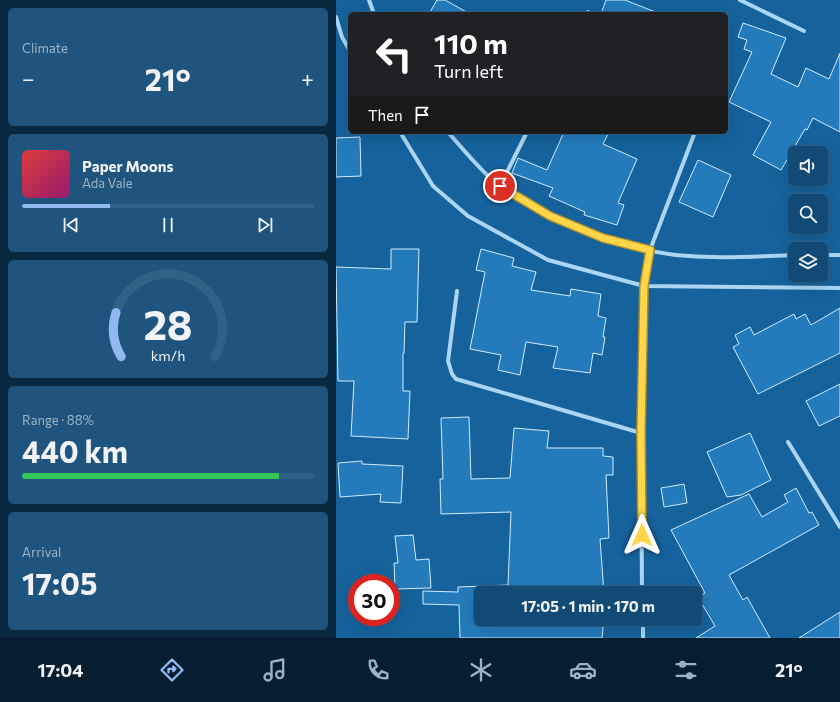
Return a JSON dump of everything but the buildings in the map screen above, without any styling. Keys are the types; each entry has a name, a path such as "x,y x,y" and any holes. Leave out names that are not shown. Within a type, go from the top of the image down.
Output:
{"street":[{"path":"369,0 373,12"},
{"path":"740,0 804,31"},
{"path":"336,17 342,38 348,48"},
{"path":"401,134 433,186 468,216 548,260 644,286 840,288"},
{"path":"450,134 500,186 550,216 603,238 650,250 688,256 788,255"},
{"path":"500,186 526,134"},
{"path":"642,586 641,433 644,286 650,250 694,134"},
{"path":"828,255 840,255"},
{"path":"457,290 448,361 452,374 456,378 641,433"},
{"path":"788,442 840,527"},
{"path":"643,626 643,638"}],"route":[{"path":"500,186 550,216 603,238 650,250 644,286 641,433 642,535"}]}
